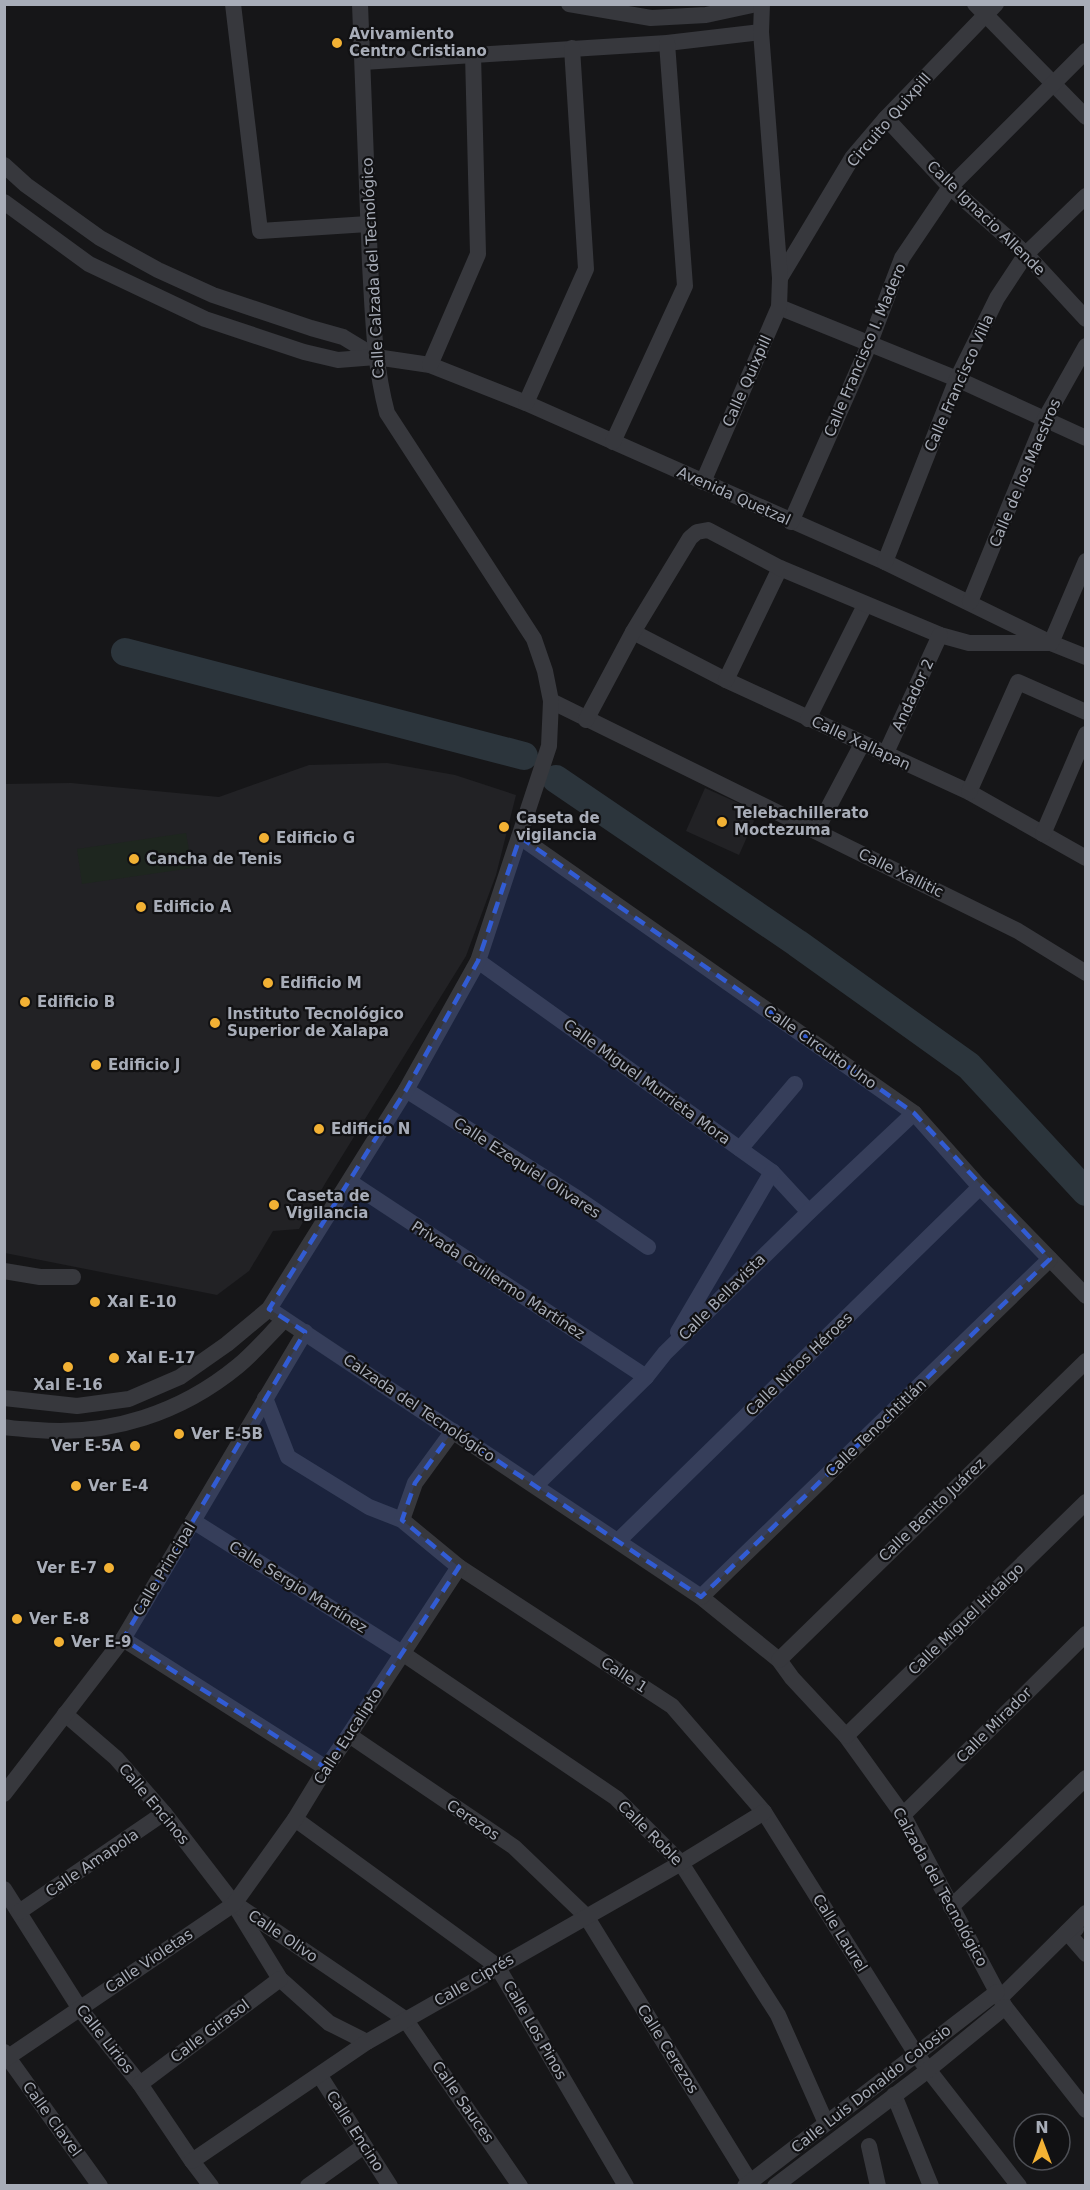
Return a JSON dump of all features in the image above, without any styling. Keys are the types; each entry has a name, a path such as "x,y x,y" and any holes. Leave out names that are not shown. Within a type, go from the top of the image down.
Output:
{"street":[{"path":"233,4 260,231 368,224"},
{"name":"Calle Calzada del Tecnológico","path":"360,4 368,224 375,357 379,384 387,413 534,639 552,701"},
{"path":"569,4 651,18 706,15 759,4"},
{"name":"Calle Quixpill","path":"703,482 779,307 780,278 759,4"},
{"path":"986,8 1086,117"},
{"name":"Circuito Quixpill","path":"780,278 852,158 986,8"},
{"path":"363,62 667,43 761,32"},
{"path":"613,442 685,285 667,43"},
{"path":"526,403 586,269 572,48"},
{"name":"Calle Francisco I. Madero","path":"791,522 869,345 902,258 950,187 1086,51"},
{"path":"430,365 478,254 473,54"},
{"name":"Calle Ignacio Allende","path":"886,118 950,187 1026,254 1086,318"},
{"path":"4,165 26,185 100,238 158,270 213,295 343,337 375,357"},
{"name":"Calle Francisco Villa","path":"885,562 957,379 996,298 1026,254 1086,196"},
{"path":"4,202 89,264 205,319 304,352 338,360 375,357"},
{"path":"779,307 957,379 1086,438"},
{"name":"Calle de los Maestros","path":"970,602 1046,419 1086,346"},
{"name":"Avenida Quetzal","path":"375,357 430,365 526,403 885,562 1051,643 1086,657"},
{"path":"586,720 633,632 690,538 698,532 708,530 780,568 940,635 969,643 1051,643 1086,561"},
{"path":"726,680 780,568"},
{"path":"808,718 865,604"},
{"name":"Calle Xallapan","path":"633,632 726,680 969,792 1086,858"},
{"name":"Andador 2","path":"885,754 940,635"},
{"path":"969,792 1018,682 1086,712"},
{"path":"4,1398 77,1406 129,1399 180,1377 227,1344 269,1309 406,1090 478,961 549,746 552,701"},
{"name":"Calle Xallitic","path":"552,701 586,720 1018,931 1086,973"},
{"path":"1043,834 1086,734"},
{"path":"816,831 862,744"},
{"name":"Calle Circuito Uno","path":"520,837 914,1113 980,1187 1086,1296"},
{"name":"Calle Miguel Murrieta Mora","path":"478,961 772,1172 808,1212"},
{"path":"740,1149 795,1084"},
{"name":"Calle Ezequiel Olivares","path":"406,1090 577,1198 648,1247"},
{"name":"Calle Bellavista","path":"534,1486 646,1377 665,1353 808,1212 914,1113"},
{"path":"665,1353 772,1172"},
{"name":"Privada Guillermo Martínez","path":"350,1182 646,1377"},
{"name":"Calle Niños Héroes","path":"619,1540 980,1187"},
{"name":"Calle Tenochtitlán","path":"702,1597 1050,1259"},
{"path":"4,1271 40,1276 73,1277"},
{"name":"Calzada del Tecnológico","path":"269,1309 619,1540 702,1597 779,1659 792,1678 846,1736 903,1815 1001,1999 1086,2110"},
{"path":"4,1427 71,1431 104,1429 155,1415 195,1396 239,1365 284,1320"},
{"name":"Calle Principal","path":"4,1794 123,1639 305,1332"},
{"name":"Calle Benito Juárez","path":"779,1659 1086,1361"},
{"name":"Calle 1","path":"265,1398 288,1456 369,1507 402,1520 459,1567 672,1706 764,1812"},
{"path":"402,1520 416,1483 453,1431"},
{"name":"Calle Miguel Hidalgo","path":"846,1736 1086,1502"},
{"name":"Calle Sergio Martínez","path":"193,1521 402,1653"},
{"name":"Calle Eucalipto","path":"234,1904 295,1819 326,1768 459,1567"},
{"name":"Calle Mirador","path":"903,1815 1086,1634"},
{"path":"123,1639 326,1768"},
{"name":"Calle Roble","path":"402,1653 616,1798 681,1863 778,2015 826,2123"},
{"name":"Calle Encinos","path":"65,1714 116,1758 164,1813 234,1904"},
{"name":"Cerezos","path":"349,1735 514,1847 586,1916"},
{"path":"951,1907 1086,1778"},
{"name":"Calle Ciprés","path":"192,2162 367,2042 681,1863 764,1812"},
{"name":"Calle Laurel","path":"764,1812 916,2054 1019,2186"},
{"name":"Calle Amapola","path":"19,1912 164,1813"},
{"name":"Calle Los Pinos","path":"295,1819 497,1966 626,2186"},
{"name":"Calle Lirios","path":"4,1889 80,2008 140,2084 192,2162 211,2186"},
{"name":"Calle Olivo","path":"234,1904 280,1979 329,2023 367,2042"},
{"name":"Calle Olivo","path":"234,1904 405,2019"},
{"name":"Calle Violetas","path":"6,2056 234,1904"},
{"name":"Calle Luis Donaldo Colosio","path":"775,2186 928,2070 1086,1913"},
{"name":"Calle Cerezos","path":"586,1916 748,2184"},
{"path":"1086,1927 1067,1932 1086,1954"},
{"name":"Calle Girasol","path":"140,2084 280,1979"},
{"name":"Calle Luis Donaldo Colosio","path":"748,2184 916,2054 1001,1999"},
{"name":"Calle Sauces","path":"405,2019 520,2186"},
{"name":"Calle Clavel","path":"6,2056 100,2186"},
{"name":"Calle Encino","path":"320,2076 390,2186"},
{"path":"894,2095 931,2186"},
{"path":"308,2186 364,2146"},
{"path":"869,2146 878,2186"}],"highlighted area":[{"path":"520,837 914,1113 1050,1259 701,1597 453,1431 415,1483 402,1520 459,1567 326,1768 123,1639 305,1332 269,1309 406,1090 478,961"}],"shaded area":[{"name":"Instituto Tecnológico Superior de Xalapa","path":"387,763 455,775 516,795 496,875 466,956 299,1229 273,1231 249,1271 217,1295 5,1253 4,784 71,783 219,797 309,765"},
{"name":"Telebachillerato Moctezuma","path":"705,788 758,812 739,855 686,831"},
{"name":"Cancha de Tenis","path":"186,833 192,868 82,884 77,849"}],"waterway":[{"path":"125,652 524,756"},
{"path":"556,779 797,943 969,1066 1086,1192"}],"place":[{"name":"Avivamiento Centro Cristiano","path":"337,43"},
{"name":"Telebachillerato Moctezuma","path":"722,822"},
{"name":"Caseta de vigilancia","path":"504,827"},
{"name":"Edificio G","path":"264,838"},
{"name":"Cancha de Tenis","path":"134,859"},
{"name":"Edificio A","path":"141,907"},
{"name":"Edificio M","path":"268,983"},
{"name":"Edificio B","path":"25,1002"},
{"name":"Instituto Tecnológico Superior de Xalapa","path":"215,1023"},
{"name":"Edificio J","path":"96,1065"},
{"name":"Edificio N","path":"319,1129"},
{"name":"Caseta de Vigilancia","path":"274,1205"},
{"name":"Xal E-10","path":"95,1302"},
{"name":"Xal E-17","path":"114,1358"},
{"name":"Xal E-16","path":"68,1367"},
{"name":"Ver E-5B","path":"179,1434"},
{"name":"Ver E-5A","path":"135,1446"},
{"name":"Ver E-4","path":"76,1486"},
{"name":"Ver E-7","path":"109,1568"},
{"name":"Ver E-8","path":"17,1619"},
{"name":"Ver E-9","path":"59,1642"}]}
